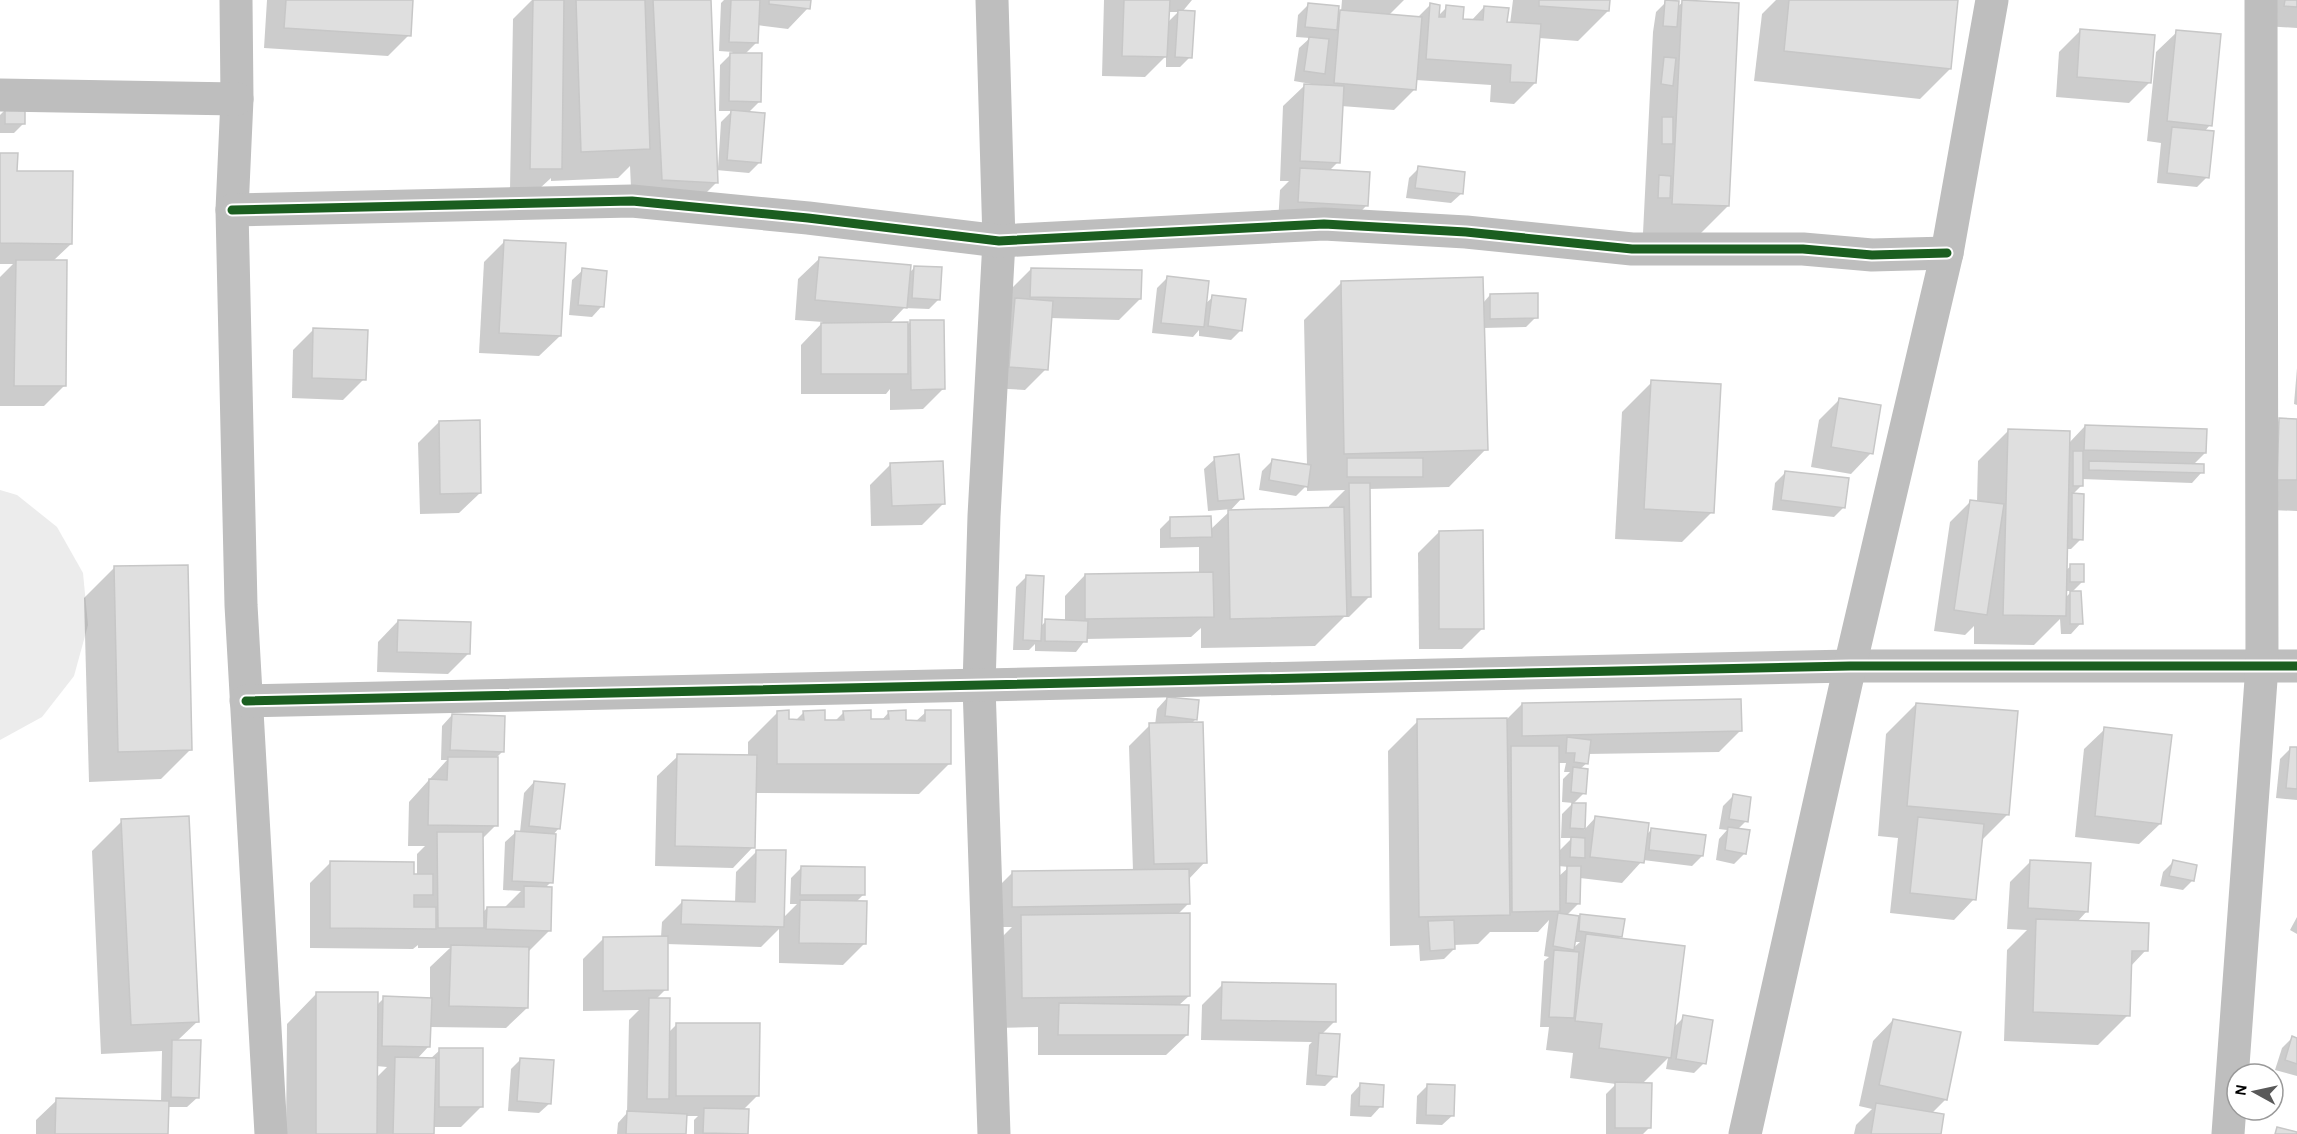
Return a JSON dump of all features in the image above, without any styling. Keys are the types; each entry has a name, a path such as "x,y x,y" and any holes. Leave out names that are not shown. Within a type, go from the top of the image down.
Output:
{"street":[{"path":"236,0 237,99 232,210 241,605 271,1134"},
{"path":"992,0 999,241 984,516 979,686 994,1134"},
{"path":"1745,1134 1850,666 1947,253 1992,0"},
{"path":"2228,1134 2262,666 2261,0"},
{"path":"0,95 237,99"},
{"path":"232,210 632,201 808,218 999,241 1324,224 1466,232 1632,249 1803,249 1872,255 1947,253"},
{"path":"246,701 1850,666 2297,666"}],"shaded area":[{"path":"0,490 17,495 57,527 83,573 88,625 74,676 42,717 0,740"}],"building":[{"path":"286,0 413,0 411,36 284,28"},
{"path":"533,0 564,0 562,169 530,169"},
{"path":"576,0 645,0 650,149 581,152"},
{"path":"653,0 711,0 718,183 662,180"},
{"path":"731,0 760,0 758,43 729,42"},
{"path":"769,0 811,0 810,9 769,4"},
{"path":"1124,0 1170,0 1167,57 1122,56"},
{"path":"1539,0 1610,0 1609,11 1539,6"},
{"path":"1665,0 1679,1 1677,27 1663,26"},
{"path":"1682,0 1739,3 1729,206 1672,204"},
{"path":"1789,0 1958,0 1951,69 1784,51"},
{"path":"2285,0 2297,0 2297,7 2284,6"},
{"path":"1308,3 1339,6 1337,30 1305,27"},
{"path":"1430,3 1440,5 1439,17 1445,17 1446,5 1464,7 1463,19 1483,20 1484,6 1509,8 1507,22 1541,24 1536,83 1510,82 1511,65 1426,59"},
{"path":"1178,10 1195,11 1192,58 1175,57"},
{"path":"1340,10 1422,17 1416,90 1334,83"},
{"path":"2080,29 2155,35 2151,83 2077,77"},
{"path":"2176,30 2221,34 2212,126 2167,121"},
{"path":"1309,37 1329,39 1325,74 1304,71"},
{"path":"730,53 762,53 761,102 729,101"},
{"path":"1664,57 1676,58 1673,86 1661,84"},
{"path":"1304,84 1344,86 1340,163 1300,161"},
{"path":"5,108 25,108 25,124 5,124"},
{"path":"731,110 765,113 761,163 727,160"},
{"path":"1662,117 1673,117 1673,144 1662,144"},
{"path":"2172,127 2214,131 2209,178 2167,173"},
{"path":"0,153 18,153 17,171 73,171 72,244 0,243"},
{"path":"1418,166 1465,172 1463,194 1415,188"},
{"path":"1300,168 1370,172 1368,206 1298,202"},
{"path":"1659,175 1671,176 1670,198 1658,198"},
{"path":"504,240 566,243 561,336 499,333"},
{"path":"819,257 911,265 907,308 815,300"},
{"path":"16,260 67,260 66,386 14,386"},
{"path":"914,266 942,267 940,300 912,298"},
{"path":"582,268 607,271 604,307 578,305"},
{"path":"1031,268 1142,270 1141,299 1030,297"},
{"path":"1167,276 1209,281 1204,327 1161,323"},
{"path":"1483,277 1488,450 1344,454 1341,281"},
{"path":"1538,293 1538,318 1490,319 1490,294"},
{"path":"1212,295 1246,299 1242,331 1208,326"},
{"path":"1015,298 1053,301 1048,370 1009,367"},
{"path":"910,320 944,320 945,389 911,390"},
{"path":"908,322 908,374 821,374 821,323"},
{"path":"313,328 368,330 366,380 312,378"},
{"path":"1651,380 1721,384 1714,513 1644,509"},
{"path":"1839,398 1881,405 1873,454 1831,447"},
{"path":"2279,418 2297,419 2297,480 2277,480"},
{"path":"480,420 481,493 440,494 439,421"},
{"path":"2085,425 2207,429 2206,453 2084,450"},
{"path":"2008,429 2070,431 2066,616 2003,615"},
{"path":"2073,451 2083,451 2083,486 2073,486"},
{"path":"1239,454 1244,499 1218,501 1214,457"},
{"path":"1347,458 1423,458 1423,477 1347,477"},
{"path":"1272,459 1311,465 1308,487 1269,480"},
{"path":"943,461 945,504 892,506 890,463"},
{"path":"2089,461 2204,464 2204,473 2089,470"},
{"path":"1785,471 1849,478 1845,508 1781,500"},
{"path":"1349,483 1370,483 1371,597 1351,597"},
{"path":"2072,493 2084,494 2083,540 2072,539"},
{"path":"1970,500 2004,504 1987,615 1954,610"},
{"path":"1344,507 1347,616 1230,619 1228,510"},
{"path":"1211,516 1212,537 1170,538 1170,517"},
{"path":"1483,530 1484,629 1439,629 1439,531"},
{"path":"2070,564 2084,564 2084,582 2070,582"},
{"path":"188,565 192,750 118,752 114,566"},
{"path":"1213,572 1214,617 1085,619 1085,574"},
{"path":"1026,575 1044,576 1041,641 1023,640"},
{"path":"2070,591 2081,591 2083,624 2070,624"},
{"path":"1045,619 1088,621 1087,642 1045,641"},
{"path":"398,620 471,622 470,654 397,652"},
{"path":"1167,697 1199,700 1197,720 1165,716"},
{"path":"1741,699 1742,731 1522,736 1522,703"},
{"path":"1916,703 2018,711 2009,815 1907,806"},
{"path":"789,710 789,719 804,720 803,711 825,710 825,720 844,720 843,711 871,710 871,719 889,719 888,711 906,710 906,720 925,721 925,710 951,710 951,764 777,764 777,711"},
{"path":"452,714 505,716 504,752 450,750"},
{"path":"1507,718 1510,915 1419,917 1417,719"},
{"path":"1203,722 1207,863 1154,864 1149,723"},
{"path":"2104,727 2172,735 2161,824 2095,816"},
{"path":"1567,737 1591,740 1588,764 1574,762 1575,753 1566,753"},
{"path":"1511,746 1559,746 1560,911 1512,912"},
{"path":"2290,747 2297,747 2297,789 2286,788"},
{"path":"677,754 757,755 755,848 675,846"},
{"path":"448,757 498,757 498,826 428,825 429,779 447,780"},
{"path":"1573,767 1588,769 1586,794 1571,792"},
{"path":"534,781 565,784 560,829 529,826"},
{"path":"1733,794 1751,797 1748,822 1729,819"},
{"path":"1572,803 1586,803 1585,829 1570,828"},
{"path":"189,816 199,1022 131,1025 121,819"},
{"path":"1595,816 1649,823 1644,863 1590,857"},
{"path":"1918,817 1984,824 1976,900 1910,893"},
{"path":"1728,827 1750,830 1746,854 1725,850"},
{"path":"1651,828 1706,835 1703,856 1649,850"},
{"path":"515,831 556,834 553,883 512,881"},
{"path":"437,832 483,832 484,928 438,928"},
{"path":"1571,837 1585,838 1585,858 1570,857"},
{"path":"756,850 786,850 784,927 681,924 682,900 755,902"},
{"path":"2030,860 2091,863 2088,912 2028,908"},
{"path":"2173,860 2197,865 2194,881 2169,876"},
{"path":"330,861 414,862 414,874 433,874 433,895 414,895 414,907 436,907 436,929 330,928"},
{"path":"801,866 865,867 865,895 800,895"},
{"path":"1567,866 1581,866 1580,904 1566,903"},
{"path":"1189,869 1190,904 1012,907 1012,871"},
{"path":"524,886 552,887 551,931 486,929 487,907 524,907"},
{"path":"800,900 867,901 866,944 799,943"},
{"path":"1190,913 1190,996 1022,998 1021,915"},
{"path":"1558,913 1579,916 1574,950 1553,946"},
{"path":"1580,914 1625,919 1622,937 1579,931"},
{"path":"2036,919 2149,923 2148,951 2132,951 2130,1016 2033,1012"},
{"path":"1454,920 1455,949 1430,951 1428,921"},
{"path":"1586,934 1685,946 1671,1058 1599,1048 1602,1024 1575,1021"},
{"path":"668,936 668,990 603,991 603,937"},
{"path":"451,945 529,947 528,1008 449,1006"},
{"path":"1554,950 1579,952 1574,1018 1549,1017"},
{"path":"1222,982 1336,984 1336,1022 1221,1020"},
{"path":"316,992 378,992 377,1134 316,1134"},
{"path":"383,996 432,998 430,1047 382,1046"},
{"path":"649,998 670,998 669,1099 647,1099"},
{"path":"1059,1003 1189,1005 1188,1035 1058,1035"},
{"path":"1683,1015 1713,1020 1706,1064 1676,1059"},
{"path":"1893,1019 1961,1032 1947,1100 1879,1085"},
{"path":"676,1023 760,1023 759,1096 676,1096"},
{"path":"1319,1033 1340,1034 1337,1077 1316,1075"},
{"path":"2292,1036 2297,1038 2297,1064 2285,1060"},
{"path":"172,1040 201,1040 199,1098 171,1097"},
{"path":"439,1048 483,1048 483,1107 439,1107"},
{"path":"395,1057 436,1058 434,1134 393,1134"},
{"path":"520,1058 554,1060 551,1104 517,1101"},
{"path":"1615,1082 1652,1083 1651,1128 1615,1128"},
{"path":"1360,1083 1384,1085 1383,1107 1359,1106"},
{"path":"1427,1084 1455,1085 1454,1116 1426,1115"},
{"path":"56,1098 169,1101 168,1134 55,1134"},
{"path":"1876,1103 1944,1114 1941,1134 1871,1134"},
{"path":"704,1108 749,1109 748,1134 703,1133"},
{"path":"627,1111 687,1114 686,1134 626,1134"},
{"path":"2277,1127 2297,1132 2297,1134 2275,1134"}],"cycle path":[{"path":"232,210 632,201 808,218 999,241 1324,224 1466,232 1632,249 1803,249 1872,255 1947,253"},
{"path":"246,701 1850,666 2297,666"}]}
